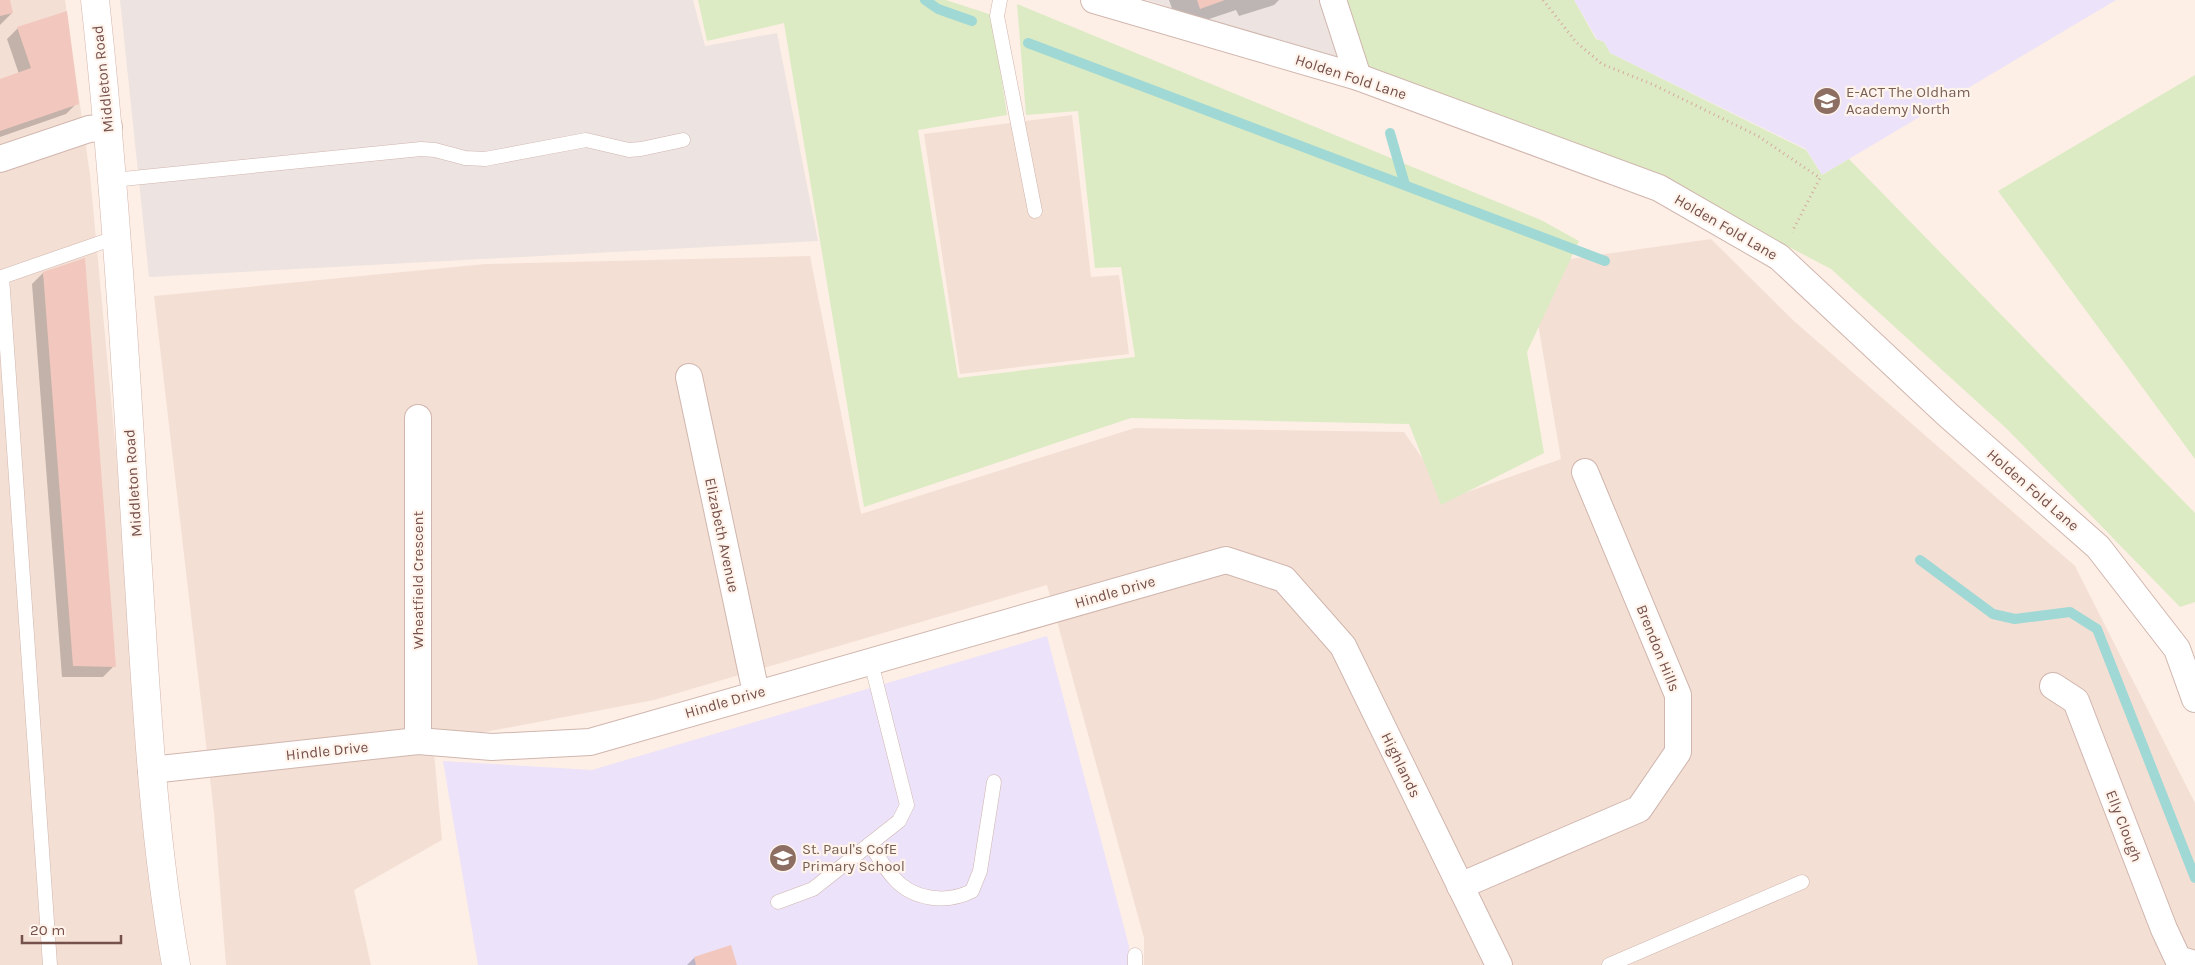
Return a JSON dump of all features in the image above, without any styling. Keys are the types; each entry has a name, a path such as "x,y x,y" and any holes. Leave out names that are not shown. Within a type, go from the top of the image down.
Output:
{"main road":[{"name":"Middleton Road","path":"95,0 113,180 151,770 165,900 176,965"}],"street":[{"name":"Holden Fold Lane","path":"1094,0 1358,77 1659,188 1779,256 1948,415 2098,547 2176,649 2195,699"},
{"path":"1333,0 1358,77"},
{"path":"0,159 89,129 109,127"},
{"name":"Elizabeth Avenue","path":"689,377 756,693"},
{"name":"Wheatfield Crescent","path":"418,418 418,741"},
{"name":"Brendon Hills","path":"1460,886 1639,808 1678,752 1678,695 1585,472"},
{"name":"Hindle Drive","path":"151,770 418,741 492,747 590,742 1226,560 1284,579"},
{"name":"Highlands","path":"1284,579 1343,646 1499,965"},
{"name":"Elly Clough","path":"2052,686 2076,701 2164,929 2178,959 2195,964"}],"lane":[{"path":"1000,0 997,16 1035,211"},
{"path":"113,180 421,149 435,150 465,158 485,159 586,140 629,150 642,150 683,140"},
{"path":"50,965 1,278 117,237"},
{"path":"778,902 812,889 899,822 907,805 871,662"},
{"path":"870,844 894,878 907,890 931,899 959,898 972,891 980,871 994,782"},
{"path":"1609,965 1802,882"}],"path":[{"path":"1543,0 1576,42 1602,64 1654,85 1758,136 1820,178 1790,236"}],"shaded area":[{"path":"0,0 65,0 90,175 164,965 0,965"},
{"path":"120,0 693,0 705,46 777,33 818,241 149,277"},
{"path":"1147,0 1341,0 1363,70"},
{"name":"E-ACT The Oldham Academy North","path":"1574,0 2116,0 1822,175 1806,149 1610,53 1604,42 1597,39"},
{"path":"1072,115 1091,277 1119,275 1129,354 960,374 924,134"},
{"path":"1711,239 1795,322 2075,566 2195,803 2195,965 1144,965 1144,938 1047,585 654,700 433,742 442,840 354,890 371,965 226,965 214,813 154,296 486,264 810,256 861,514 1135,428 1404,432 1450,498 1561,459 1528,265"},
{"name":"St. Paul's CofE Primary School","path":"1047,636 1129,946 1128,965 478,965 443,761 592,770"}],"green space":[{"path":"698,0 946,0 992,15 1007,115 918,130 958,378 1135,357 1121,267 1095,268 1078,111 1026,115 1017,4 1541,220 1579,241 1527,352 1544,453 1441,505 1409,424 1131,418 864,507 784,23 707,41"},
{"path":"1341,0 1574,0 1596,39 1604,42 1610,53 1806,150 1822,175 1849,159 2195,513 2195,602 2180,607 2007,429 1831,269 1640,169 1363,70"},
{"path":"2195,75 2195,459 1998,191"}],"building":[{"path":"0,0 10,0 13,13 0,16"},
{"path":"1197,0 1225,0 1200,9"},
{"path":"67,11 79,104 0,131 0,79 31,68 17,27"},
{"path":"85,258 116,667 73,666 43,272"},
{"path":"731,945 737,965 696,965 694,957"}],"waterway":[{"path":"925,0 938,9 972,21"},
{"path":"1028,43 1605,261"},
{"path":"1390,133 1405,185"},
{"path":"1920,560 1993,614 2015,619 2070,612 2097,629 2195,878"}],"place":[{"name":"E-ACT The Oldham Academy North","path":"1827,101"},
{"name":"St. Paul's CofE Primary School","path":"783,858"}]}
